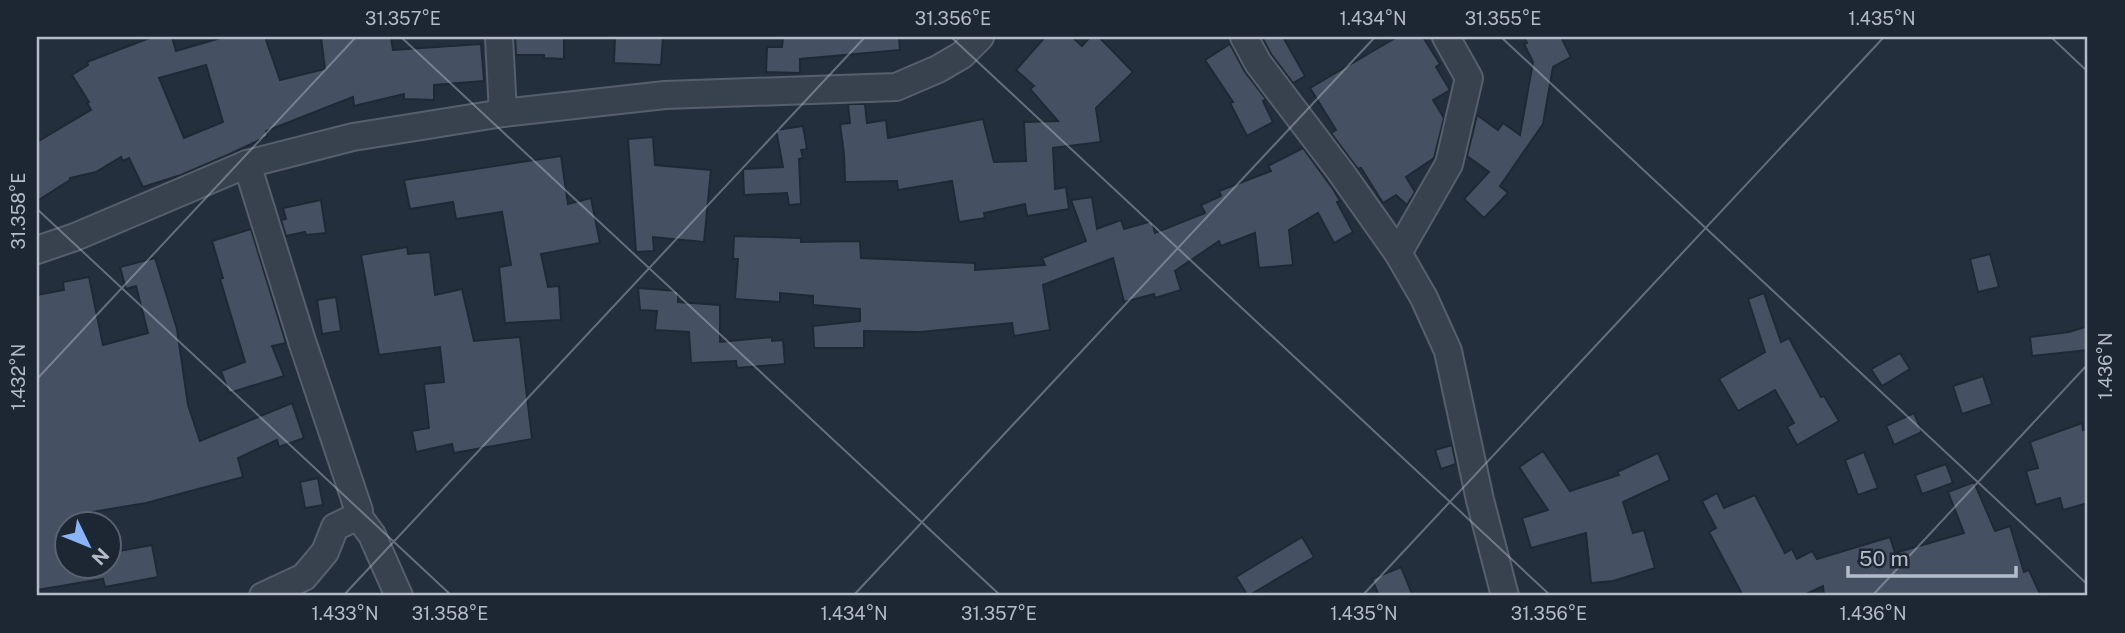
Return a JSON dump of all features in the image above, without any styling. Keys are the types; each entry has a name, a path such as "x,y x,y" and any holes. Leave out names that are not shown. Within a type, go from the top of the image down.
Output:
{"street":[{"path":"499,37 503,113"},
{"path":"37,250 75,237 247,164 353,137 503,113 664,94 896,87 938,69 961,55 980,37"},
{"path":"1244,37 1258,63 1398,253 1424,298 1448,351 1480,500 1505,596"},
{"path":"1398,253 1449,164 1469,78 1446,37"},
{"path":"247,164 359,511 358,516 372,535 399,596"},
{"path":"263,596 304,577 325,552 335,527 358,516"}],"building":[{"path":"152,37 172,37 176,51 224,37 265,37 280,80 325,69 321,37 391,37 393,50 481,44 484,81 434,85 434,100 404,99 404,94 354,106 353,97 266,131 268,136 181,175 143,187 129,158 123,161 121,157 96,172 70,178 37,201 37,142 91,110 72,75 88,65 87,62","holes":["206,65 223,122 184,138 159,78"]},
{"path":"515,37 564,37 564,59 544,58 544,55 516,55"},
{"path":"615,37 663,37 661,65 614,63"},
{"path":"783,37 899,37 900,50 800,59 800,73 766,72 767,47 782,47"},
{"path":"1045,37 1072,37 1082,46 1090,37 1099,37 1133,72 1096,108 1101,142 1053,148 1055,189 1066,187 1069,209 1027,216 1025,204 984,213 985,218 959,222 952,181 898,190 897,181 845,182 840,124 850,123 848,104 865,104 867,123 886,120 888,138 983,119 994,162 1026,161 1024,122 1058,121 1030,89 1034,86 1016,70"},
{"path":"1262,37 1283,37 1305,76 1293,83"},
{"path":"1397,37 1423,37 1440,64 1436,67 1450,90 1433,100 1444,118 1434,158 1406,177 1415,192 1407,205 1396,195 1383,203 1361,168 1358,169 1331,133 1336,130 1310,88"},
{"path":"1524,37 1561,37 1571,57 1553,67 1543,124 1500,186 1508,193 1484,218 1464,199 1489,172 1467,156 1477,115 1498,130 1503,123 1520,135 1533,62 1524,44 1527,43"},
{"path":"1230,44 1245,72 1266,99 1263,101 1273,122 1247,136 1230,103 1233,102 1205,60"},
{"path":"803,126 807,149 801,150 803,158 799,159 801,204 789,205 787,193 744,195 743,169 783,167 776,130"},
{"path":"653,137 655,165 711,170 704,242 653,237 654,251 636,252 628,139"},
{"path":"1303,148 1333,189 1353,232 1334,243 1318,213 1289,230 1293,265 1259,268 1255,233 1221,246 1219,241 1175,271 1181,290 1155,298 1154,294 1124,302 1113,258 1043,285 1050,330 1014,336 1012,323 920,332 864,331 864,348 814,348 813,326 860,321 860,309 813,305 813,296 780,293 780,302 735,299 738,259 733,259 734,236 801,238 801,242 860,241 861,258 975,263 975,270 1045,265 1042,258 1086,241 1071,200 1092,197 1097,229 1121,220 1124,229 1152,221 1155,233 1205,213 1201,205 1221,196 1219,191 1271,171 1268,166"},
{"path":"561,156 568,204 591,198 600,243 541,254 548,287 559,286 561,320 505,323 499,267 511,265 502,212 456,219 453,202 410,209 404,180"},
{"path":"321,200 326,233 306,235 305,232 286,236 281,220 286,219 283,208"},
{"path":"251,229 286,343 272,346 284,376 229,393 221,371 245,362 220,279 223,278 212,241"},
{"path":"407,247 408,254 430,252 435,295 462,289 474,341 520,337 532,439 454,453 452,444 416,452 412,431 429,428 424,384 444,382 440,347 379,355 361,255"},
{"path":"1990,254 1999,287 1978,292 1970,259"},
{"path":"155,258 177,329 188,405 200,441 292,403 304,438 279,447 277,440 238,458 243,477 146,503 104,510 52,510 52,580 97,580 37,590 37,295 64,290 63,282 89,277 103,345 148,333 136,286 126,289 120,267"},
{"path":"638,288 678,291 678,302 720,305 720,342 772,337 772,341 783,340 785,364 737,368 736,361 691,363 689,332 655,330 657,311 640,310"},
{"path":"1764,293 1781,342 1789,338 1821,397 1824,396 1839,421 1797,445 1787,427 1794,423 1775,390 1738,411 1719,379 1765,352 1748,299"},
{"path":"336,297 341,331 322,334 317,300"},
{"path":"2088,326 2088,350 2032,356 2030,337 2069,332"},
{"path":"1900,353 1910,369 1882,386 1871,369"},
{"path":"1983,376 1992,404 1962,414 1953,386"},
{"path":"1914,413 1922,432 1894,445 1886,426"},
{"path":"2082,423 2083,430 2088,428 2088,503 2063,510 2060,498 2036,505 2026,471 2038,468 2030,442"},
{"path":"1452,445 1456,464 1441,469 1435,450"},
{"path":"1543,451 1570,491 1619,475 1617,472 1658,453 1670,480 1623,502 1633,533 1644,530 1655,568 1613,581 1591,583 1586,533 1531,548 1522,518 1548,510 1519,467"},
{"path":"1864,452 1878,488 1858,495 1845,460"},
{"path":"1946,464 1953,483 1922,494 1915,475"},
{"path":"318,478 323,505 305,508 300,482"},
{"path":"1974,482 1995,531 2010,526 2024,572 2029,570 2041,596 1824,596 1823,586 1802,596 1743,596 1709,532 1716,528 1702,501 1717,493 1724,508 1755,495 1785,553 1792,549 1797,559 1812,551 1817,559 1890,537 1895,553 1964,533 1948,492"},
{"path":"1302,537 1314,557 1248,596 1236,577"},
{"path":"152,545 158,577 105,587 103,580 122,580 122,550"},
{"path":"1401,567 1413,596 1379,596 1372,579"}]}
